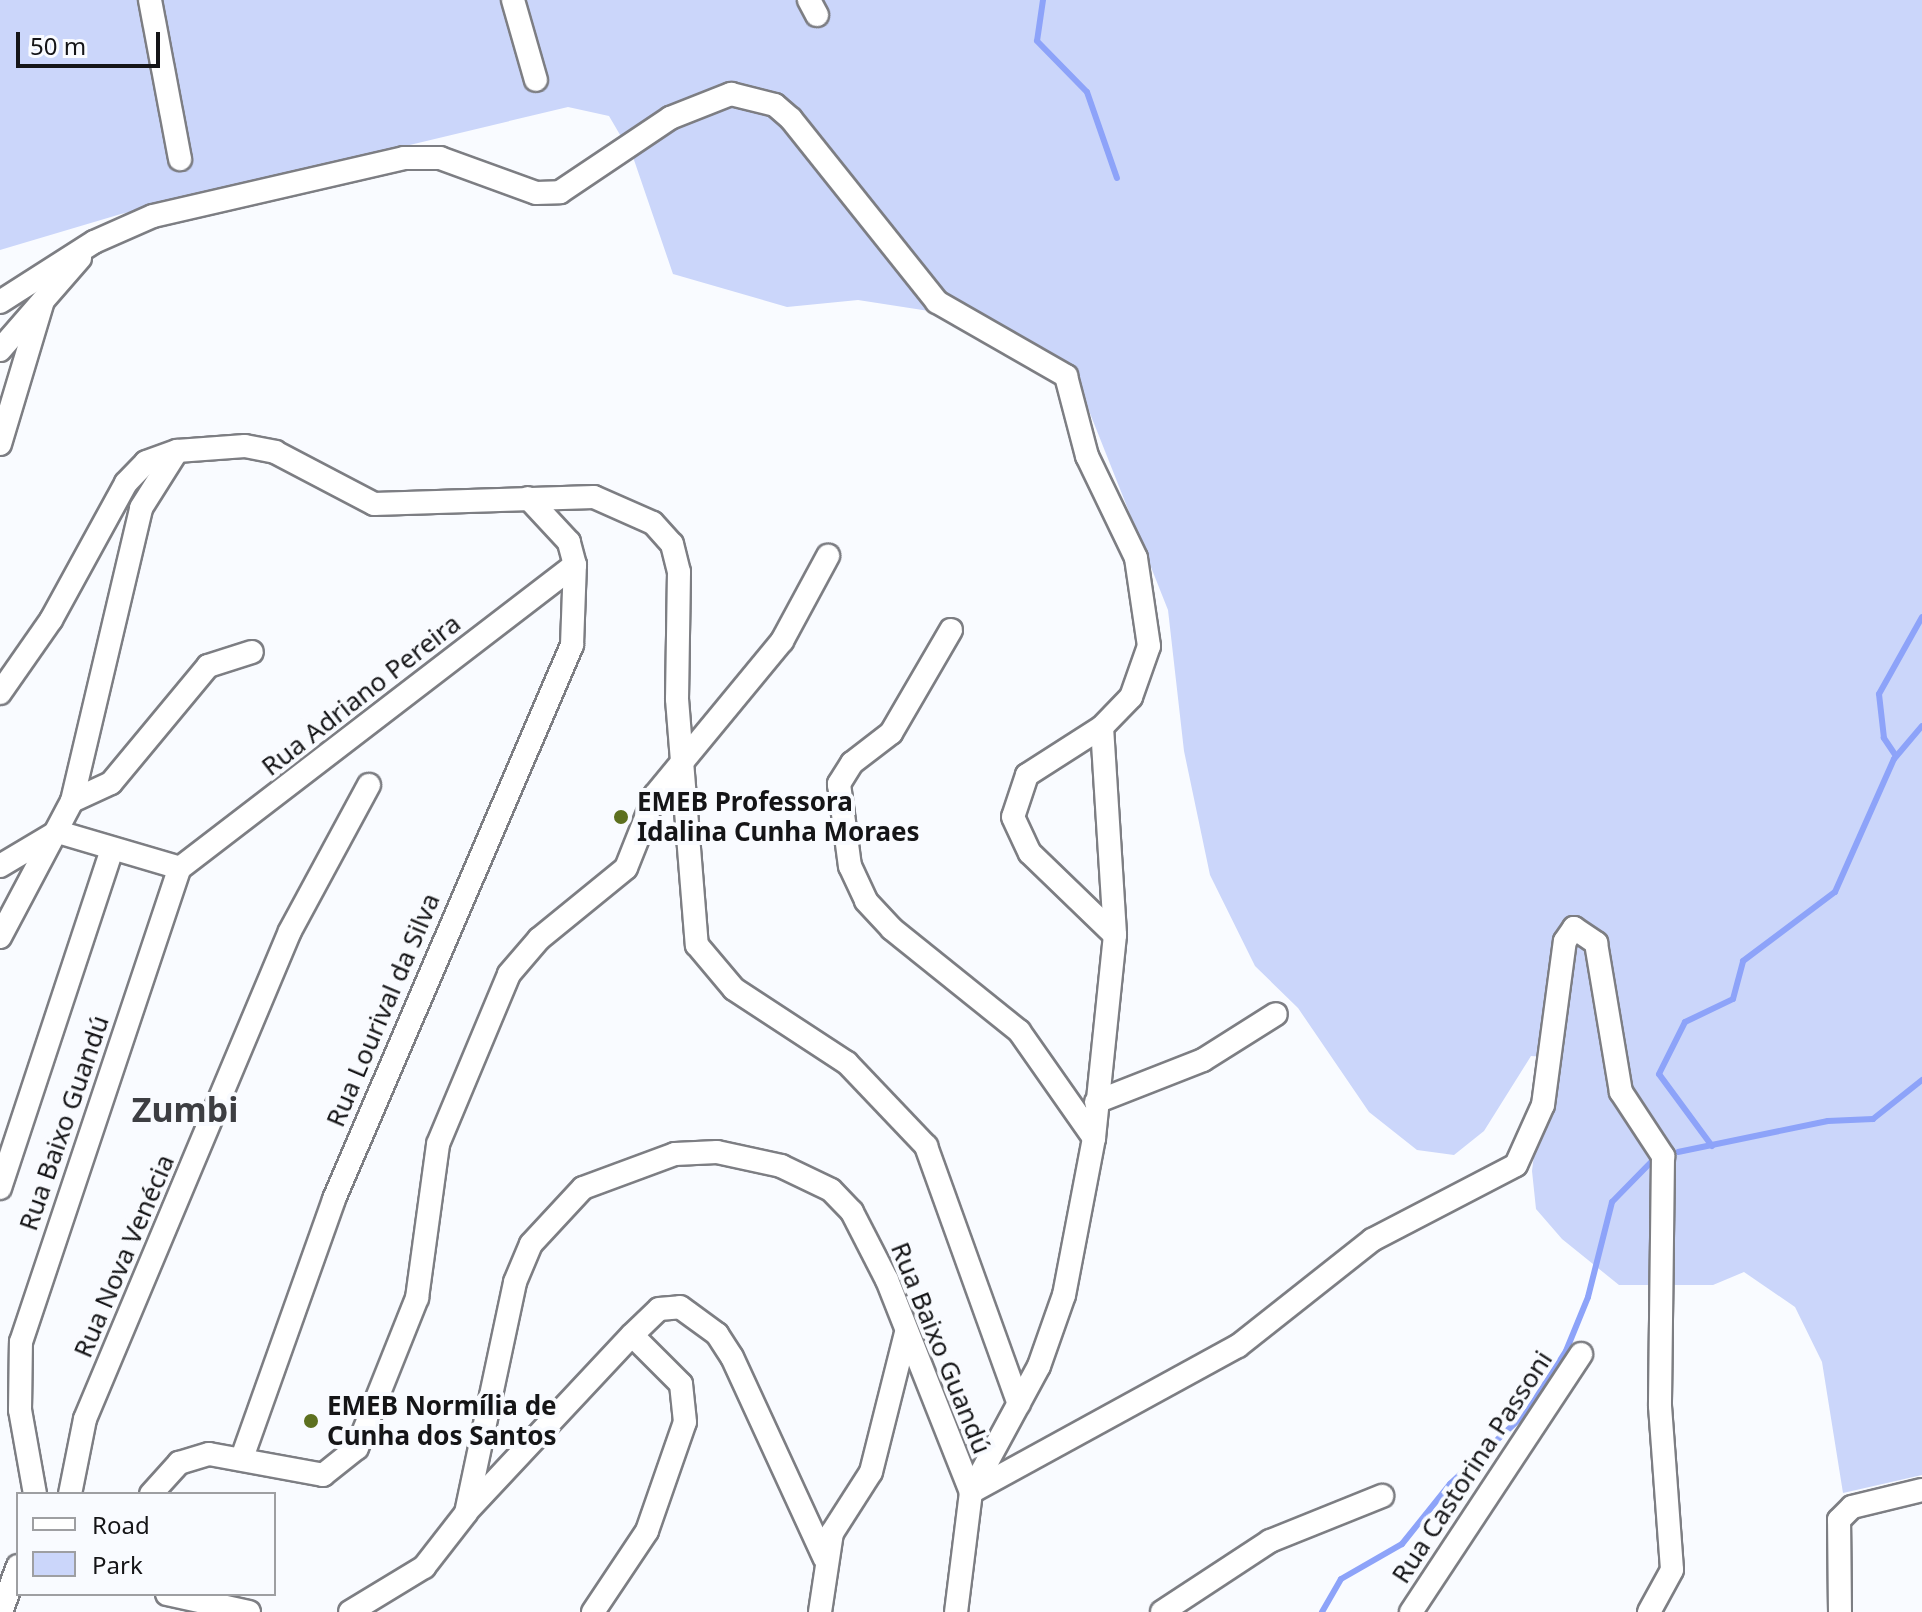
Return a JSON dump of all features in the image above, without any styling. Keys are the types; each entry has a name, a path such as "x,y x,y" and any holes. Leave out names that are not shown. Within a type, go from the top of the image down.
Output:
{"street":[{"path":"150,0 180,159"},
{"path":"513,0 536,80"},
{"path":"2,298 94,242 153,216 404,158 462,164 536,193 576,186 670,118 731,94 756,97 791,119 937,302 1066,376 1087,456 1136,558 1145,596 1144,671 1102,727 1027,775 1013,817 1030,853 1115,935"},
{"path":"0,350 94,242"},
{"path":"0,444 43,301"},
{"path":"0,693 51,620 126,483 146,462 177,451 245,446 275,452 374,504 594,497 626,507 672,544 679,572 680,768 697,945 734,989 847,1063 926,1146 1019,1404"},
{"path":"0,937 72,801 141,508 177,451"},
{"name":"Rua Lourival da Silva","path":"243,1455 340,1185 449,923 559,687 572,645 575,565 569,542 528,498"},
{"path":"153,1492 179,1463 243,1455 323,1475 357,1448 417,1298 438,1144 509,974 539,939 626,868 655,795 782,641 828,556"},
{"name":"Rua Adriano Pereira","path":"180,868 575,565"},
{"path":"951,630 897,725 839,784 850,866 866,901 892,929 1019,1031 1094,1138"},
{"path":"72,801 111,783 208,666 252,652"},
{"path":"956,1612 971,1492 1019,1404 1064,1295 1094,1138 1115,935 1102,727"},
{"name":"Rua Nova Venécia","path":"70,1492 85,1419 283,945 369,785"},
{"path":"0,866 58,832 180,868"},
{"path":"0,1188 112,850"},
{"name":"Rua Baixo Guandú","path":"35,1492 20,1410 24,1329 180,868"},
{"path":"971,1492 1238,1346 1372,1240 1516,1165 1543,1105 1565,941 1574,928 1596,943 1621,1092 1663,1156 1660,1406 1672,1570 1649,1612"},
{"path":"1096,1102 1203,1060 1276,1014"},
{"name":"Rua Baixo Guandú","path":"350,1612 424,1567 466,1513 502,1330 531,1244 583,1188 630,1166 717,1152 805,1174 852,1212 971,1492"},
{"path":"466,1513 632,1335 669,1305 717,1334 825,1559"},
{"path":"820,1612 825,1559 834,1527 871,1472 906,1333"},
{"path":"593,1612 647,1531 685,1422 681,1384 632,1335"},
{"name":"Rua Castorina Passoni","path":"1411,1612 1581,1354"},
{"path":"1840,1612 1839,1520 1852,1507 1922,1490"},
{"path":"1162,1612 1270,1541 1382,1496"},
{"path":"1425,1612 1440,1565"},
{"path":"1,1612 16,1571"},
{"path":"176,1596 249,1612"}],"green space":[{"path":"0,0 1922,0 1922,1475 1843,1493 1822,1362 1795,1307 1744,1272 1713,1285 1619,1285 1562,1239 1536,1209 1532,1171 1546,1057 1531,1056 1484,1131 1454,1155 1417,1150 1369,1112 1298,1008 1255,966 1210,875 1184,751 1168,610 1072,368 977,337 929,311 858,300 787,307 673,274 633,157 609,116 568,107 121,214 0,250"}],"waterway":[{"path":"1043,0 1037,41 1087,92 1117,178"},
{"path":"1896,756 1884,738 1879,694 1922,617"},
{"path":"1712,1146 1659,1074 1685,1022 1733,999 1743,961 1835,892 1894,759 1922,726"},
{"path":"1678,1152 1828,1121 1873,1119 1922,1080"},
{"path":"1322,1612 1341,1579 1402,1544 1450,1484 1527,1412 1566,1351 1588,1297 1612,1202 1657,1156"}],"place":[{"name":"EMEB Professora Idalina Cunha Moraes","path":"621,817"},
{"name":"EMEB Normília de Cunha dos Santos","path":"311,1421"}],"district":[{"name":"Zumbi","path":"185,1110"}]}
